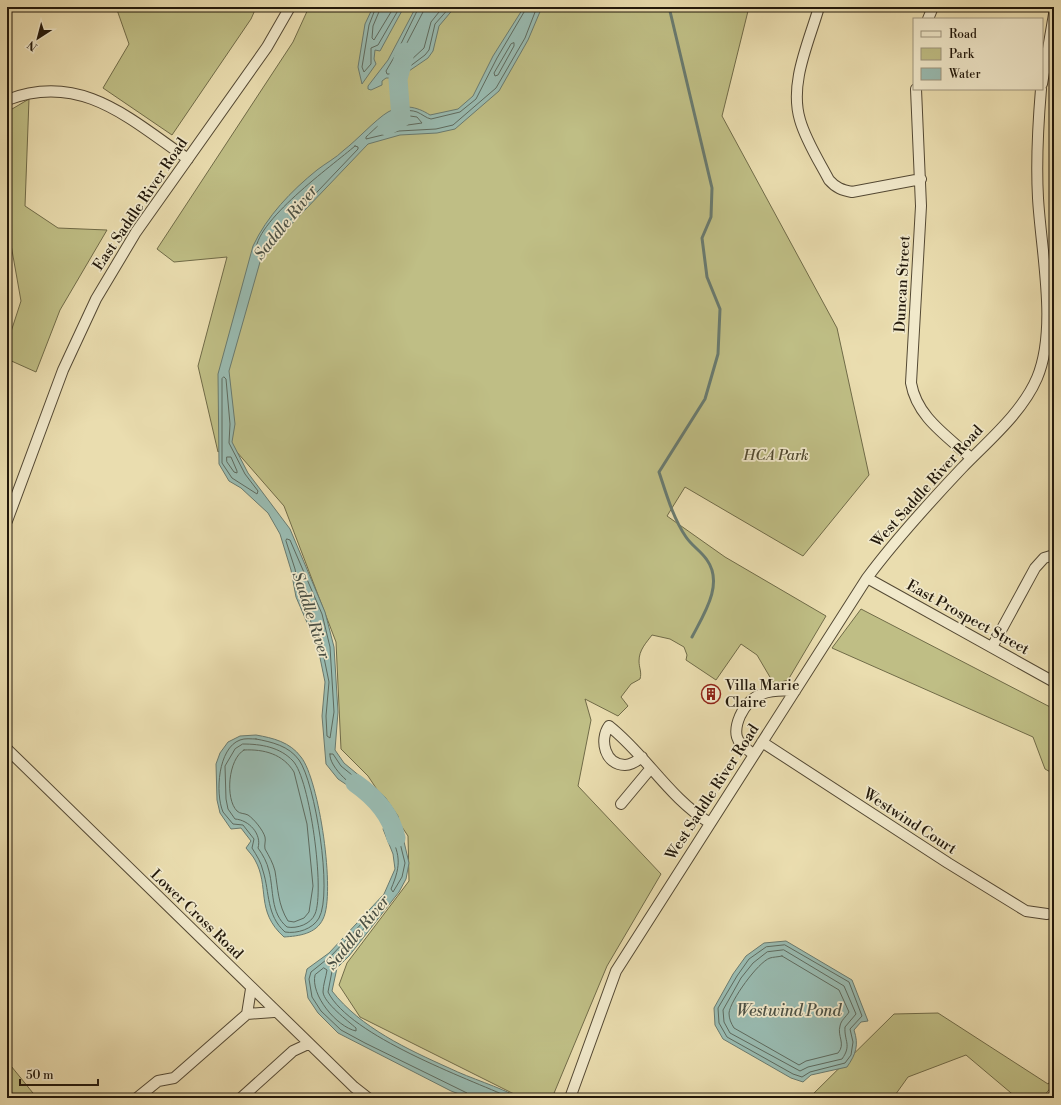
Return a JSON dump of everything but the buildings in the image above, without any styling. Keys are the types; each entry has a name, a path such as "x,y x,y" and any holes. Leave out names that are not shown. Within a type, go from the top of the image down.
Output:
{"street":[{"name":"East Saddle River Road","path":"7,520 63,370 96,299 136,232 267,47 290,7"},
{"path":"819,7 798,80 797,106 805,133 829,180 843,191 852,192 921,179"},
{"path":"928,18 933,7"},
{"path":"1043,78 1054,14"},
{"name":"Duncan Street","path":"916,90 922,206 911,377 913,395 925,415 971,458"},
{"name":"West Saddle River Road","path":"570,1098 616,971 867,578 910,522 1018,409 1029,394 1043,361 1047,343 1048,325 1038,198 1037,153 1042,90"},
{"path":"7,100 33,92 56,91 76,93 95,98 112,107 188,159"},
{"path":"992,647 1035,568 1044,558 1054,554"},
{"name":"East Prospect Street","path":"867,578 1054,682"},
{"path":"754,754 742,744 737,737 736,726 745,706 751,699 763,694 779,690 794,691"},
{"name":"Westwind Court","path":"762,742 944,861 1019,907 1026,911 1047,914"},
{"name":"Lower Cross Road","path":"7,749 274,1012 354,1087 368,1098"},
{"path":"642,757 682,802 710,822"},
{"path":"621,804 651,768"},
{"path":"247,1014 251,989"},
{"path":"138,1098 158,1081 174,1078 247,1014 274,1012"},
{"path":"241,1098 293,1052 308,1044"}],"green space":[{"path":"116,7 202,7 209,11 255,10 251,19 172,135 103,88 129,44"},
{"name":"HCA Park","path":"309,7 749,7 722,116 837,328 869,475 803,556 685,487 667,516 725,557 826,616 788,680 774,684 757,655 741,644 716,680 686,660 687,655 684,647 670,639 652,635 640,653 640,679 631,684 621,697 628,706 618,716 585,699 591,720 578,786 661,874 607,966 552,1098 522,1098 360,1017 339,985 347,963 409,881 408,836 368,776 341,749 336,642 284,506 229,443 218,452 198,366 227,257 174,262 157,249 293,42"},
{"path":"29,99 25,206 58,228 107,230 60,310 36,372 7,359 7,344 21,301 10,239 7,238 7,112"},
{"path":"861,609 1054,709 1054,774 1045,769 1033,737 832,648"},
{"path":"938,1013 1048,1084 1054,1077 1054,1084 1042,1098 1017,1098 966,1055 908,1077 893,1098 809,1098 894,1014"},
{"path":"7,1061 37,1098 7,1098"}],"water":[{"path":"373,7 404,7 380,51 375,50 374,59 376,64 362,84 358,67 365,24"},
{"path":"416,7 455,7 439,26 433,51 428,58 406,73 395,78 386,78 382,81 382,85 371,90 368,89 368,86 388,60"},
{"path":"524,7 542,7 528,40 499,91 455,129 437,133 400,135 368,144 262,255 229,371 235,424 232,442 248,473 290,529 325,612 334,647 338,712 335,750 344,763 385,797 398,816 409,863 406,879 399,892 349,956 337,968 332,991 357,1016 371,1027 401,1045 433,1061 520,1098 470,1098 451,1091 338,1033 318,1013 308,998 305,978 307,969 329,953 384,894 395,869 393,854 383,829 387,821 386,811 380,803 372,797 362,795 338,779 326,764 322,716 325,682 318,648 296,597 291,570 280,534 268,513 241,488 229,481 219,464 218,374 253,246 265,224 280,205 307,178 341,153 388,112 394,109 409,107 415,108 430,115 458,109 473,96 493,56"},
{"path":"256,735 275,739 286,744 297,752 308,769 314,788 324,837 328,886 327,906 320,924 312,931 301,935 284,937 269,918 259,870 254,858 246,848 251,841 241,828 231,829 220,813 217,800 216,764 220,753 228,742 240,736"},
{"name":"Westwind Pond","path":"786,941 852,980 868,1021 861,1022 854,1030 856,1035 856,1049 853,1058 847,1067 811,1075 803,1082 791,1078 723,1039 715,1025 714,1008 733,974 746,956 764,943"}],"waterway":[{"path":"669,7 712,188 711,217 702,238 707,277 720,309 718,354 705,399 659,472 670,505 681,530 688,540 705,557 712,569 714,579 713,589 707,609 692,637"},
{"name":"Saddle River","path":"387,126 401,118 398,79 405,52"},
{"name":"Saddle River","path":"355,783 369,794 381,807 394,829 396,838"}],"place":[{"name":"Villa Marie Claire","path":"711,694"}]}
